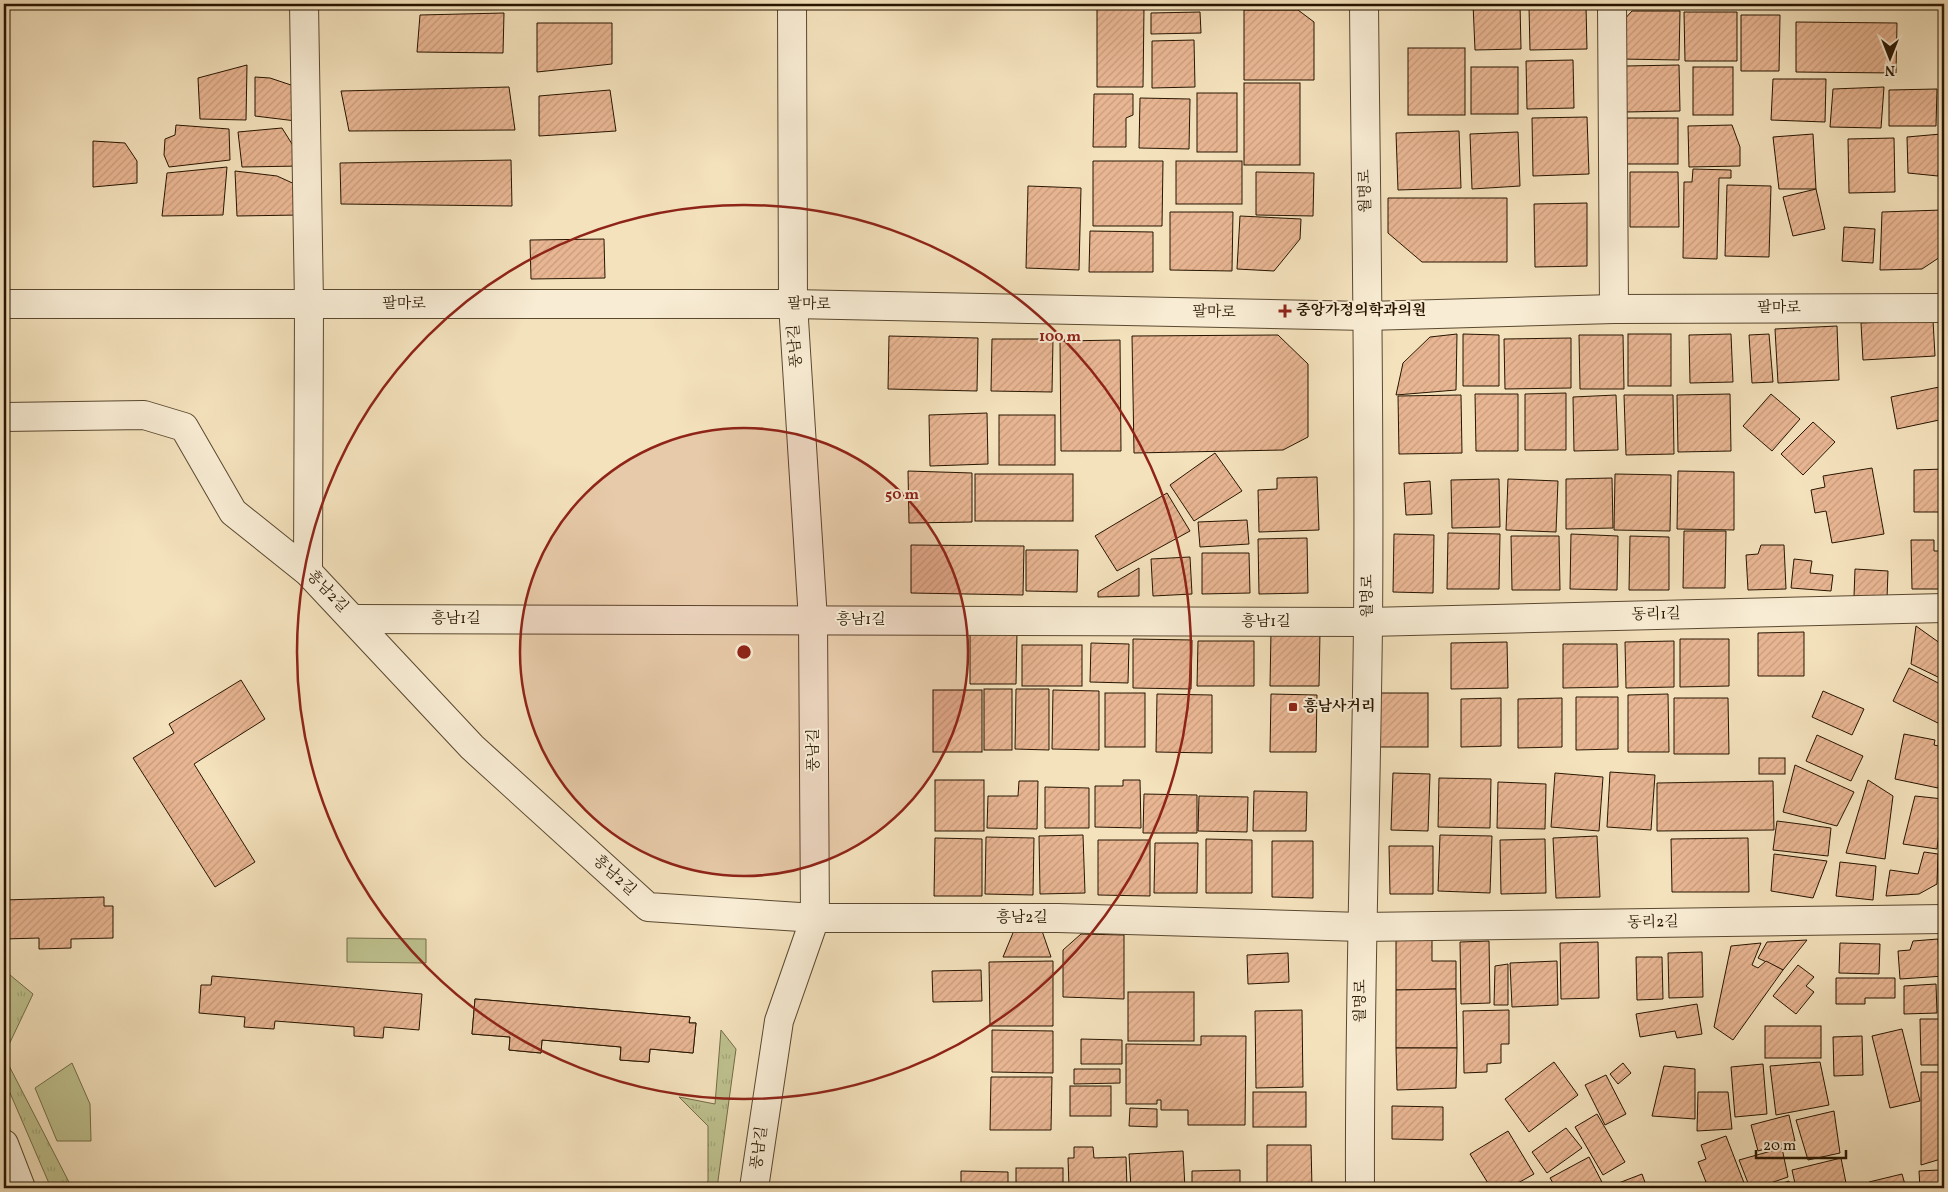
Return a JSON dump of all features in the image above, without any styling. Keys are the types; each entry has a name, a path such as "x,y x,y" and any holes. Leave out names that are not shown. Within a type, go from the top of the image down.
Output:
{"street":[{"path":"304,4 309,304 308,572"},
{"name":"풍남길","path":"754,1188 779,1021 815,918 813,620 793,304 792,4"},
{"name":"월명로","path":"1360,1188 1361,927 1368,622 1364,4"},
{"path":"1612,4 1614,309"},
{"name":"팔마로","path":"4,304 793,304 1367,316 1614,309 1944,308"},
{"name":"흥남2길","path":"4,417 144,415 184,427 233,512 308,572 472,747 648,907 815,918 1058,918 1361,927"},
{"name":"동리1길","path":"1368,622 1944,608"},
{"name":"흥남1길","path":"353,619 1368,622"},
{"name":"동리2길","path":"1361,927 1944,919"},
{"path":"4,1144 21,1188"}],"green space":[{"path":"347,938 426,939 426,963 347,962"},
{"path":"4,970 33,994 4,1055"},
{"path":"721,1030 736,1049 717,1188 703,1188 708,1181 708,1126 679,1097 715,1104"},
{"path":"4,1056 72,1188 51,1188 4,1079"},
{"path":"72,1063 90,1104 91,1141 57,1141 35,1088"}],"building":[{"path":"1473,4 1520,4 1521,49 1475,50"},
{"path":"1586,6 1587,49 1530,50 1529,7"},
{"path":"1097,8 1144,8 1143,87 1097,87"},
{"path":"1244,10 1298,10 1314,22 1314,80 1244,80"},
{"path":"1632,11 1680,11 1679,60 1621,59 1622,22"},
{"path":"1200,12 1201,33 1151,34 1151,13"},
{"path":"1684,12 1737,12 1737,61 1685,61"},
{"path":"504,13 503,53 417,52 420,15"},
{"path":"1741,15 1780,15 1779,71 1741,71"},
{"path":"1796,22 1897,23 1896,73 1796,72"},
{"path":"537,23 612,23 612,64 537,72"},
{"path":"1194,40 1195,87 1152,88 1152,41"},
{"path":"1408,48 1465,48 1465,115 1408,115"},
{"path":"1573,60 1574,108 1527,109 1526,61"},
{"path":"247,65 246,120 200,119 198,78"},
{"path":"1679,65 1680,111 1626,112 1626,66"},
{"path":"1471,67 1518,67 1518,114 1471,114"},
{"path":"1693,67 1733,67 1733,115 1693,115"},
{"path":"255,77 270,78 300,88 296,121 255,116"},
{"path":"1773,79 1826,79 1825,122 1771,120"},
{"path":"1244,83 1300,83 1300,165 1244,165"},
{"path":"509,87 515,130 349,131 341,91"},
{"path":"1884,87 1881,128 1830,127 1833,89"},
{"path":"1937,89 1936,126 1889,126 1889,90"},
{"path":"610,90 616,131 539,136 539,96"},
{"path":"1197,93 1237,93 1237,152 1197,152"},
{"path":"1094,94 1133,94 1133,115 1126,118 1126,147 1093,147"},
{"path":"1140,98 1190,99 1189,149 1139,148"},
{"path":"1587,117 1589,174 1533,176 1532,118"},
{"path":"1626,118 1678,118 1678,164 1626,164"},
{"path":"176,125 229,129 230,160 169,167 164,155 165,139 175,135"},
{"path":"1732,125 1740,147 1740,166 1689,167 1688,126"},
{"path":"282,128 292,144 299,145 301,166 242,167 238,132"},
{"path":"1459,131 1461,188 1398,190 1396,133"},
{"path":"1518,132 1520,186 1472,189 1470,134"},
{"path":"1813,134 1816,189 1779,189 1773,137"},
{"path":"1941,134 1938,176 1908,173 1907,137"},
{"path":"1894,138 1895,192 1849,193 1848,139"},
{"path":"93,141 125,143 137,161 137,183 93,187"},
{"path":"511,160 512,206 341,204 340,163"},
{"path":"1093,161 1163,161 1162,226 1093,226"},
{"path":"1176,161 1242,161 1242,204 1176,204"},
{"path":"227,167 223,215 162,216 167,173"},
{"path":"1693,169 1731,170 1731,178 1719,178 1717,259 1683,258 1684,182 1692,182"},
{"path":"235,171 277,176 299,186 299,215 237,216"},
{"path":"1256,172 1314,173 1313,216 1256,215"},
{"path":"1630,172 1678,172 1679,227 1630,227"},
{"path":"1727,185 1771,186 1769,257 1725,256"},
{"path":"1028,186 1081,188 1079,270 1026,268"},
{"path":"1816,189 1825,229 1793,236 1783,197"},
{"path":"1388,198 1507,198 1507,262 1422,262 1388,233"},
{"path":"1587,203 1587,266 1535,267 1534,204"},
{"path":"1942,210 1940,257 1922,269 1880,270 1882,212"},
{"path":"1170,212 1233,212 1232,271 1170,270"},
{"path":"1240,216 1301,219 1300,239 1274,271 1237,269"},
{"path":"1844,227 1875,229 1873,263 1842,261"},
{"path":"1090,231 1153,232 1153,272 1089,272"},
{"path":"604,239 605,278 531,279 530,240"},
{"path":"1933,320 1935,356 1863,360 1861,323"},
{"path":"1837,326 1839,380 1778,383 1775,329"},
{"path":"1457,334 1456,390 1396,395 1403,363 1430,337"},
{"path":"1463,334 1499,335 1499,386 1463,386"},
{"path":"1628,334 1671,334 1671,386 1628,386"},
{"path":"1731,334 1733,382 1690,383 1689,335"},
{"path":"1769,334 1773,382 1752,383 1749,335"},
{"path":"1278,335 1308,364 1308,437 1283,450 1134,453 1132,336"},
{"path":"1579,335 1623,335 1624,389 1580,389"},
{"path":"889,336 978,338 977,391 888,389"},
{"path":"1571,338 1571,388 1505,389 1504,339"},
{"path":"992,339 1053,339 1052,392 991,391"},
{"path":"1120,340 1121,451 1061,451 1060,341"},
{"path":"1944,386 1944,419 1897,429 1891,397"},
{"path":"1566,393 1566,450 1525,450 1525,394"},
{"path":"1475,394 1518,394 1518,451 1476,451"},
{"path":"1730,394 1731,451 1678,452 1677,395"},
{"path":"1771,394 1800,419 1772,451 1743,426"},
{"path":"1461,395 1462,453 1399,454 1398,396"},
{"path":"1616,395 1618,450 1574,451 1573,397"},
{"path":"1624,395 1673,395 1674,454 1626,455"},
{"path":"987,413 988,464 930,466 929,415"},
{"path":"999,415 1055,415 1055,465 999,465"},
{"path":"1813,422 1835,442 1803,475 1781,454"},
{"path":"1215,453 1242,491 1194,521 1170,485"},
{"path":"1872,468 1884,534 1832,543 1826,511 1815,513 1811,490 1825,487 1823,476"},
{"path":"1944,469 1944,512 1914,512 1914,470"},
{"path":"908,471 972,473 972,522 909,523"},
{"path":"1678,471 1734,472 1734,530 1677,529"},
{"path":"975,474 1073,474 1073,521 975,521"},
{"path":"1615,474 1671,475 1670,531 1614,530"},
{"path":"1317,477 1319,530 1259,532 1258,490 1277,489 1277,478"},
{"path":"1612,478 1613,528 1566,529 1566,479"},
{"path":"1499,479 1500,527 1452,528 1451,480"},
{"path":"1508,479 1558,481 1556,532 1506,530"},
{"path":"1430,481 1432,514 1406,515 1404,483"},
{"path":"1167,493 1190,531 1117,571 1095,536"},
{"path":"1247,520 1249,544 1200,547 1198,522"},
{"path":"1684,531 1726,531 1725,588 1683,588"},
{"path":"1448,533 1500,534 1499,589 1447,589"},
{"path":"1394,534 1434,535 1433,593 1393,592"},
{"path":"1571,534 1618,536 1617,590 1570,589"},
{"path":"1511,536 1559,536 1560,590 1512,590"},
{"path":"1630,536 1669,537 1669,590 1629,590"},
{"path":"1307,538 1308,593 1259,594 1258,539"},
{"path":"1911,540 1934,540 1934,551 1944,551 1944,589 1912,589"},
{"path":"911,545 1024,546 1023,595 911,593"},
{"path":"1761,545 1784,545 1786,589 1748,590 1746,555 1758,554"},
{"path":"1026,550 1078,550 1077,592 1026,591"},
{"path":"1202,553 1249,553 1250,593 1202,594"},
{"path":"1190,557 1192,594 1153,596 1151,559"},
{"path":"1794,559 1812,561 1810,573 1833,575 1831,591 1791,588"},
{"path":"1139,568 1139,596 1098,597 1098,592"},
{"path":"1855,569 1888,571 1887,598 1854,596"},
{"path":"1916,626 1944,646 1944,668 1940,678 1911,664"},
{"path":"970,632 1017,632 1016,684 970,684"},
{"path":"1271,632 1320,632 1319,686 1270,686"},
{"path":"1804,632 1804,676 1758,676 1758,633"},
{"path":"1133,639 1192,640 1191,689 1133,688"},
{"path":"1680,639 1729,639 1729,686 1680,687"},
{"path":"1198,641 1254,641 1254,686 1197,686"},
{"path":"1674,641 1674,687 1626,688 1625,642"},
{"path":"1507,642 1508,688 1451,689 1451,643"},
{"path":"1091,643 1129,644 1128,683 1090,682"},
{"path":"1563,644 1617,644 1618,687 1563,688"},
{"path":"1022,645 1082,645 1082,686 1022,686"},
{"path":"1909,668 1942,685 1944,680 1944,726 1893,701"},
{"path":"241,680 265,719 194,764 255,862 215,887 133,758 174,733 169,724"},
{"path":"984,689 1012,689 1012,750 984,750"},
{"path":"1016,689 1049,689 1049,750 1015,749"},
{"path":"933,690 982,690 982,752 933,752"},
{"path":"1053,690 1099,691 1099,750 1052,749"},
{"path":"1823,691 1864,709 1852,735 1812,717"},
{"path":"1105,693 1145,693 1145,747 1105,747"},
{"path":"1379,693 1428,693 1428,747 1379,747"},
{"path":"1157,694 1212,695 1212,753 1156,752"},
{"path":"1271,694 1317,695 1316,752 1270,752"},
{"path":"1668,694 1669,752 1628,752 1628,695"},
{"path":"1576,697 1618,697 1618,749 1576,750"},
{"path":"1501,698 1501,746 1461,747 1461,699"},
{"path":"1562,698 1562,747 1518,748 1518,699"},
{"path":"1674,698 1728,698 1729,754 1674,754"},
{"path":"1904,734 1935,740 1934,745 1943,747 1938,788 1895,779"},
{"path":"1817,735 1863,756 1851,781 1806,761"},
{"path":"1759,758 1785,758 1785,774 1759,774"},
{"path":"1795,765 1854,792 1837,826 1783,812"},
{"path":"1610,772 1655,775 1651,830 1607,827"},
{"path":"1393,773 1430,774 1428,831 1391,830"},
{"path":"1555,773 1603,777 1599,831 1551,827"},
{"path":"1439,778 1491,779 1490,828 1438,827"},
{"path":"935,780 984,780 984,831 935,831"},
{"path":"1123,780 1140,780 1141,828 1095,827 1095,786 1123,786"},
{"path":"1868,780 1893,796 1885,859 1846,853"},
{"path":"1019,781 1038,781 1037,829 987,828 988,796 1018,796"},
{"path":"1773,781 1774,830 1657,831 1657,783"},
{"path":"1498,782 1546,784 1545,829 1497,828"},
{"path":"1045,787 1089,788 1089,828 1045,828"},
{"path":"1254,791 1307,792 1306,831 1253,831"},
{"path":"1144,794 1197,795 1197,833 1143,833"},
{"path":"1199,796 1248,797 1247,832 1198,831"},
{"path":"1915,796 1943,799 1937,849 1903,844"},
{"path":"1777,821 1831,828 1828,856 1773,850"},
{"path":"1083,835 1085,893 1040,894 1039,836"},
{"path":"1440,835 1492,836 1490,893 1438,891"},
{"path":"1597,836 1600,897 1556,898 1553,838"},
{"path":"986,837 1034,838 1033,895 985,894"},
{"path":"935,838 982,839 982,896 934,896"},
{"path":"1748,838 1749,892 1672,892 1671,839"},
{"path":"1206,839 1252,840 1252,893 1206,893"},
{"path":"1545,839 1546,893 1501,894 1500,840"},
{"path":"1098,840 1150,840 1150,896 1098,895"},
{"path":"1272,841 1313,841 1313,898 1272,897"},
{"path":"1155,843 1198,843 1197,893 1154,893"},
{"path":"1389,846 1433,846 1433,894 1390,894"},
{"path":"1924,852 1938,854 1937,884 1919,894 1886,896 1890,870 1918,874"},
{"path":"1774,854 1827,861 1813,898 1771,891"},
{"path":"1840,862 1876,866 1873,900 1836,896"},
{"path":"104,897 104,906 113,906 113,938 71,939 71,948 39,949 39,938 4,939 4,900"},
{"path":"1015,928 1041,928 1051,957 1003,957"},
{"path":"1081,934 1124,935 1124,999 1063,997 1063,950"},
{"path":"1938,939 1939,955 1944,954 1944,976 1900,979 1898,951 1910,950 1913,941"},
{"path":"1396,940 1432,940 1432,961 1456,961 1456,989 1396,990"},
{"path":"1807,940 1783,970 1758,958 1767,942"},
{"path":"1489,941 1490,1003 1461,1004 1460,942"},
{"path":"1598,942 1599,998 1561,999 1560,943"},
{"path":"1761,943 1752,965 1758,968 1766,961 1783,970 1733,1040 1714,1027 1731,946"},
{"path":"1840,943 1880,944 1879,974 1839,973"},
{"path":"1702,952 1703,997 1669,998 1668,953"},
{"path":"1288,953 1289,982 1248,984 1247,955"},
{"path":"1636,957 1662,957 1663,999 1637,1000"},
{"path":"1053,961 1053,1026 990,1026 989,962"},
{"path":"1557,961 1558,1005 1512,1007 1510,963"},
{"path":"1508,964 1508,1005 1494,1005 1495,966"},
{"path":"1798,965 1814,977 1806,986 1814,992 1796,1014 1773,996"},
{"path":"981,970 982,1001 933,1002 932,971"},
{"path":"212,976 422,994 419,1030 384,1027 383,1038 354,1036 354,1027 275,1021 274,1029 244,1027 245,1017 199,1013 201,985 211,985"},
{"path":"1836,978 1895,978 1895,998 1865,998 1865,1004 1836,1004"},
{"path":"1936,984 1937,1013 1904,1014 1904,986"},
{"path":"1456,989 1457,1048 1396,1048 1396,990"},
{"path":"1128,992 1194,992 1194,1041 1128,1041"},
{"path":"475,999 690,1017 689,1023 696,1023 693,1053 650,1049 649,1062 620,1060 621,1047 542,1040 541,1053 509,1050 510,1037 472,1034"},
{"path":"475,999 690,1017 689,1023 696,1023 693,1053 650,1049 649,1062 620,1060 621,1047 542,1040 541,1053 509,1050 510,1037 472,1034"},
{"path":"1697,1004 1702,1034 1677,1038 1675,1031 1640,1037 1636,1014"},
{"path":"1302,1010 1303,1087 1256,1088 1255,1011"},
{"path":"1509,1010 1509,1044 1501,1044 1501,1063 1487,1064 1487,1072 1464,1073 1463,1011"},
{"path":"1920,1019 1944,1019 1944,1065 1921,1065"},
{"path":"1765,1026 1821,1026 1821,1058 1765,1058"},
{"path":"1902,1029 1920,1101 1890,1108 1872,1036"},
{"path":"992,1030 1053,1031 1053,1073 992,1072"},
{"path":"1201,1036 1246,1036 1245,1125 1188,1125 1188,1110 1161,1110 1161,1100 1157,1100 1157,1104 1126,1104 1126,1044 1201,1045"},
{"path":"1862,1036 1863,1075 1834,1076 1833,1037"},
{"path":"1081,1039 1122,1040 1122,1064 1081,1064"},
{"path":"1396,1048 1457,1048 1456,1088 1397,1090"},
{"path":"1554,1062 1578,1095 1529,1132 1505,1099"},
{"path":"1820,1062 1829,1105 1776,1115 1770,1066"},
{"path":"1623,1063 1631,1073 1618,1084 1610,1074"},
{"path":"1763,1064 1767,1114 1735,1117 1731,1067"},
{"path":"1664,1066 1695,1069 1695,1119 1652,1116"},
{"path":"1074,1069 1120,1069 1120,1083 1074,1084"},
{"path":"1921,1072 1944,1072 1944,1158 1921,1165"},
{"path":"1606,1075 1626,1114 1605,1125 1585,1085"},
{"path":"991,1077 1052,1077 1051,1130 990,1130"},
{"path":"1070,1086 1111,1086 1111,1116 1070,1116"},
{"path":"1253,1092 1306,1092 1306,1127 1253,1127"},
{"path":"1698,1092 1728,1092 1732,1129 1697,1131"},
{"path":"1392,1106 1443,1107 1443,1140 1392,1139"},
{"path":"1130,1108 1157,1109 1157,1127 1129,1126"},
{"path":"1834,1111 1840,1153 1808,1160 1796,1120"},
{"path":"1597,1114 1625,1162 1603,1175 1575,1127"},
{"path":"1789,1115 1795,1141 1758,1151 1751,1125"},
{"path":"1566,1128 1582,1148 1547,1173 1532,1152"},
{"path":"1508,1131 1534,1174 1509,1188 1491,1188 1470,1154"},
{"path":"1726,1136 1746,1188 1703,1188 1701,1184 1706,1182 1698,1162 1706,1159 1701,1145"},
{"path":"1267,1145 1311,1145 1312,1188 1267,1188"},
{"path":"1074,1147 1093,1147 1094,1158 1126,1157 1127,1188 1069,1188 1068,1158 1074,1158"},
{"path":"1782,1148 1788,1177 1756,1188 1750,1188 1739,1160"},
{"path":"1183,1151 1185,1188 1131,1188 1129,1154"},
{"path":"1589,1157 1605,1188 1556,1188 1550,1178"},
{"path":"1841,1158 1847,1188 1796,1188 1792,1170"},
{"path":"1016,1168 1063,1168 1063,1188 1016,1188"},
{"path":"1240,1170 1240,1188 1192,1188 1192,1171"},
{"path":"1939,1170 1940,1175 1944,1175 1944,1188 1920,1188 1919,1171"},
{"path":"961,1171 1008,1172 1008,1188 961,1188"},
{"path":"1642,1174 1647,1188 1618,1188 1616,1184"},
{"path":"1902,1174 1906,1188 1870,1188 1869,1182"},
{"path":"1789,1181 1791,1188 1767,1188"}],"place":[{"name":"중앙가정의학과의원","path":"1285,311"},
{"name":"흥남사거리","path":"1293,707"}]}
